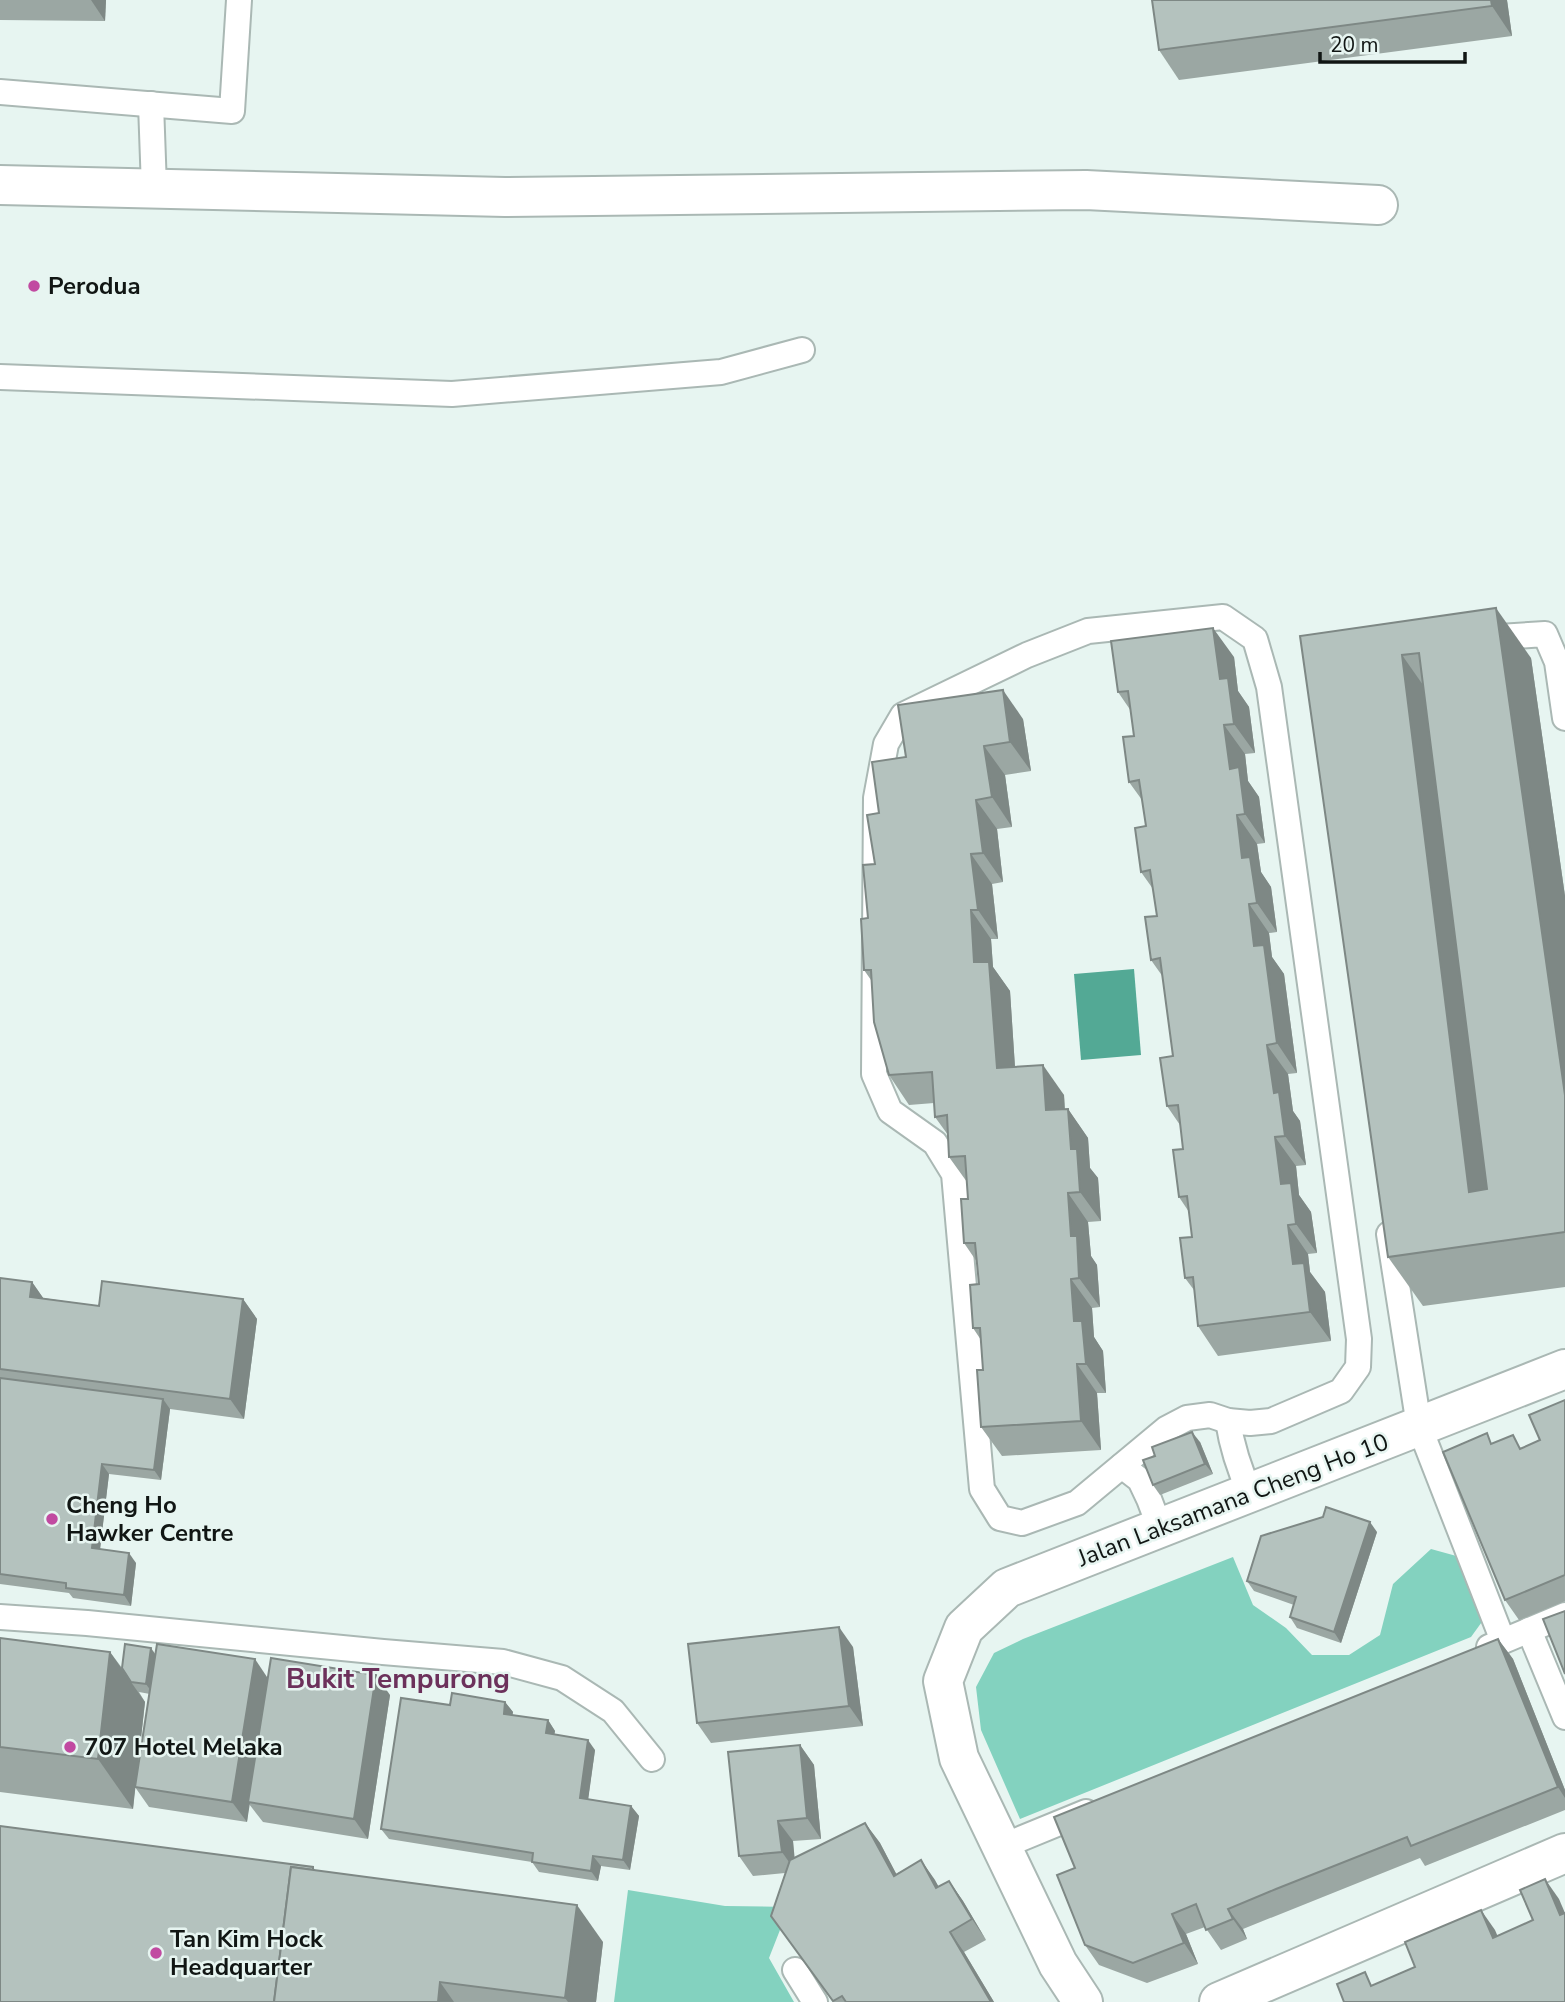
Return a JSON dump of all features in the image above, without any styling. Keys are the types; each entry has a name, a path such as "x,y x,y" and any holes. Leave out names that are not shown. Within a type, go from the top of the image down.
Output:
{"street":[{"path":"0,185 505,197 1086,190 1378,205"},
{"name":"Jalan Laksamana Cheng Ho 10","path":"1003,1846 959,1758 943,1681 964,1629 1007,1588 1565,1369"},
{"path":"1003,1846 1058,1964 1083,2002"},
{"path":"1219,2002 1565,1853"}],"lane":[{"path":"0,92 232,111 239,0"},
{"path":"151,104 154,188"},
{"path":"0,377 452,394 721,372 802,350"},
{"path":"1223,617 1255,639 1269,687 1359,1339 1358,1367 1342,1391 1271,1421 1228,1421 1210,1415 1188,1418 1167,1429 1122,1466 1077,1503 1022,1523 1000,1518 982,1489 954,1174 935,1143 890,1111 874,1074 876,798 886,744 903,715 1027,655 1088,631 1223,617"},
{"path":"1462,640 1545,634 1557,663 1565,719"},
{"path":"1385,1207 1419,1426 1503,1641"},
{"path":"1228,1421 1237,1465 1250,1493"},
{"path":"1122,1466 1140,1480 1160,1528"},
{"path":"1466,1656 1565,1615"},
{"path":"0,1617 503,1662 562,1678 613,1711 652,1759"},
{"path":"1529,1630 1565,1717"},
{"path":"1003,1846 1101,1806"},
{"path":"796,1970 815,2002"}],"shaded area":[{"path":"1134,969 1141,1055 1081,1060 1074,974"},
{"path":"1431,1549 1460,1557 1484,1619 1471,1637 1020,1819 981,1730 976,1687 994,1653 1023,1639 1233,1557 1253,1605 1286,1628 1312,1655 1349,1655 1380,1635 1393,1584"},
{"path":"628,1890 725,1906 789,1907 769,1958 794,2002 614,2002"}],"building":[{"path":"1152,0 1491,0 1492,6 1159,50"},
{"path":"1496,608 1565,1095 1565,1232 1388,1257 1300,636","holes":["1419,653 1487,1189 1469,1192 1402,655"]},
{"path":"1213,628 1220,679 1228,678 1234,724 1224,725 1230,769 1239,767 1245,814 1237,815 1242,858 1250,857 1257,903 1249,904 1254,946 1264,945 1277,1043 1267,1045 1274,1093 1279,1092 1285,1136 1275,1137 1281,1184 1291,1183 1296,1224 1288,1225 1293,1264 1304,1263 1310,1312 1198,1326 1193,1277 1185,1278 1180,1238 1192,1237 1187,1196 1179,1197 1173,1150 1183,1149 1178,1105 1167,1106 1160,1058 1173,1056 1160,958 1151,960 1145,917 1157,916 1150,870 1141,872 1135,828 1146,826 1139,780 1129,782 1123,737 1134,736 1128,691 1118,692 1111,641"},
{"path":"1003,690 1010,742 984,746 992,797 976,800 983,853 971,854 978,910 971,910 974,962 989,962 997,1068 1043,1065 1046,1110 1068,1109 1071,1149 1077,1149 1080,1192 1068,1193 1071,1236 1077,1236 1079,1278 1071,1279 1074,1321 1082,1321 1086,1364 1077,1364 1081,1421 981,1427 977,1370 983,1370 980,1328 973,1328 970,1285 979,1284 975,1243 964,1243 961,1199 968,1199 965,1156 949,1157 947,1115 935,1117 932,1072 889,1075 874,1022 871,970 864,970 861,919 868,918 863,865 875,864 867,815 879,813 872,762 906,757 898,705"},
{"path":"0,1278 32,1282 30,1297 99,1306 102,1281 243,1299 230,1399 0,1369"},
{"name":"Cheng Ho Hawker Centre","path":"0,1378 163,1399 154,1470 102,1464 92,1548 129,1553 124,1595 66,1588 66,1583 0,1574"},
{"path":"1565,1400 1565,1575 1505,1600 1443,1452 1487,1433 1491,1444 1513,1435 1520,1449 1540,1440 1529,1415"},
{"path":"1192,1432 1205,1464 1153,1485 1143,1460 1155,1456 1152,1447"},
{"path":"1326,1507 1370,1522 1334,1632 1290,1617 1296,1597 1247,1581 1261,1536 1323,1517"},
{"path":"1565,1611 1565,1674 1543,1619"},
{"path":"839,1627 849,1706 697,1723 688,1644"},
{"path":"0,1638 110,1652 98,1759 0,1747"},
{"path":"1498,1639 1558,1787 1411,1846 1407,1837 1276,1889 1228,1909 1233,1919 1206,1930 1196,1904 1172,1914 1184,1943 1133,1963 1085,1945 1057,1875 1075,1868 1054,1817"},
{"path":"125,1644 151,1648 146,1684 131,1682 122,1668"},
{"path":"157,1644 255,1659 232,1802 135,1787"},
{"path":"271,1658 376,1675 354,1819 248,1802"},
{"path":"452,1693 505,1702 504,1714 548,1720 546,1733 588,1740 580,1798 631,1806 623,1860 593,1856 591,1871 532,1862 533,1853 381,1829 401,1698 450,1705"},
{"path":"800,1745 807,1818 778,1821 782,1852 739,1856 728,1752"},
{"path":"865,1823 894,1876 921,1860 936,1888 949,1881 972,1919 950,1932 991,2002 846,2002 842,1996 833,2001 771,1916 790,1860"},
{"name":"Tan Kim Hock Headquarter","path":"0,1826 313,1867 313,1870 291,1867 274,2002 0,2002"},
{"path":"291,1867 577,1905 565,1998 440,1982 438,2002 274,2002"},
{"path":"1545,1879 1560,1915 1565,1913 1565,2002 1344,2002 1337,1984 1365,1972 1371,1986 1415,1967 1405,1942 1481,1910 1493,1938 1533,1920 1520,1890"}],"place":[{"name":"Perodua","path":"34,286"},
{"name":"Cheng Ho Hawker Centre","path":"52,1519"},
{"name":"707 Hotel Melaka","path":"70,1747"},
{"name":"Tan Kim Hock Headquarter","path":"156,1953"}],"district":[{"name":"Bukit Tempurong","path":"398,1679"}]}
